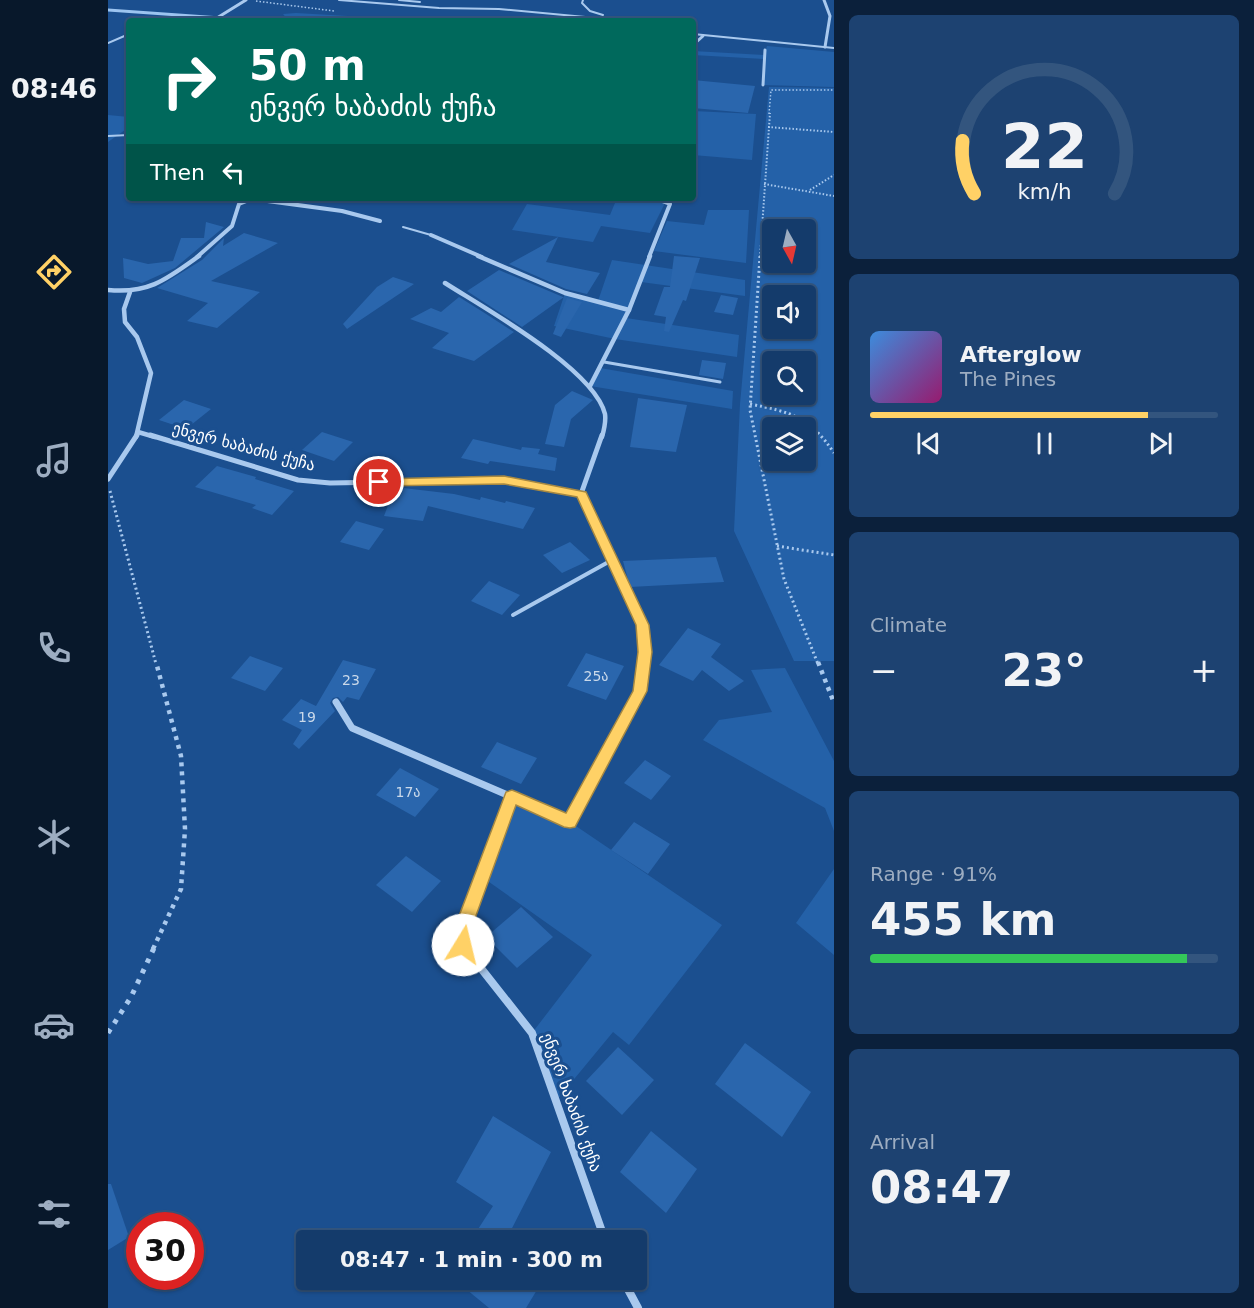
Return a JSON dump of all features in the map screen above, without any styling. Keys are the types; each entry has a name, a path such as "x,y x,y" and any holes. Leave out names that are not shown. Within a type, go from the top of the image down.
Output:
{"street":[{"path":"217,18 246,0"},
{"path":"824,0 830,16 825,47"},
{"path":"696,43 704,36"},
{"path":"763,85 765,50"},
{"path":"108,290 130,292 146,288 215,243 234,224 239,204 246,201"},
{"path":"273,201 342,212 380,221"},
{"path":"590,386 629,310 670,204 662,201"},
{"path":"430,235 565,293 629,310"},
{"path":"336,702 352,728 570,822 640,691 645,652 642,625 581,494 604,428 605,414 590,386 535,342 445,283"},
{"path":"108,479 138,432 151,373 136,337 124,322 124,309 130,292"},
{"name":"ენვერ ხაბაძის ქუჩა","path":"138,432 298,480 330,483 504,480 581,494"},
{"name":"ენვერ ხაბაძის ქუჩა","path":"512,796 465,924 463,945 532,1033 601,1230"},
{"path":"628,1290 638,1308"}],"lane":[{"path":"339,0 611,18"},
{"path":"399,0 467,8"},
{"path":"583,0 582,3 590,11 611,18"},
{"path":"108,42 126,35"},
{"path":"696,35 834,48"},
{"path":"108,136 126,135"},
{"path":"403,227 430,235"},
{"path":"604,362 720,382"},
{"path":"513,615 612,560"}],"path":[{"path":"834,90 771,90 750,404 784,579 834,703"},
{"path":"768,128 791,127 834,132"},
{"path":"810,191 834,175"},
{"path":"764,184 834,196"},
{"path":"750,404 785,411 801,417 820,431 834,453"},
{"path":"108,484 182,756 185,829 181,889 131,997 108,1033"},
{"path":"777,546 834,555"}],"shaded area":[{"path":"296,13 383,18 286,18 283,14"},
{"path":"767,46 834,52 834,87 763,85 764,59 696,55 696,51 764,55"},
{"path":"769,87 834,88 834,661 794,661 734,531 740,404"},
{"path":"696,111 756,114 752,160 696,155"},
{"path":"108,115 126,117 126,130 108,142"},
{"path":"616,201 665,203 650,233 601,226 593,242 512,230 527,204 610,215"},
{"path":"708,210 749,210 746,263 654,251 667,221 704,225"},
{"path":"612,260 745,280 745,296 641,282 626,318 739,335 737,357 615,339 554,326 565,293 598,301"},
{"path":"600,368 733,391 732,409 590,386"},
{"path":"785,668 834,761 834,831 825,808 703,740 719,720 772,712 751,670"},
{"path":"512,796 570,822 722,925 629,1045 613,1032 556,1101 532,1033 592,955 482,877"},
{"path":"834,869 834,955 796,923"}],"building":[{"path":"696,80 755,86 748,113 696,108"},
{"path":"206,222 224,227 175,268 142,283 124,278 123,258 148,264 173,261 181,238 204,238"},
{"path":"244,233 278,243 211,281 260,292 217,328 187,321 208,303 157,288 202,260 224,238 223,246"},
{"path":"558,237 546,262 600,273 587,294 566,289 509,264"},
{"path":"674,256 700,258 686,301 683,300 669,332 664,331 666,317 654,315 664,287 670,287"},
{"path":"499,270 564,297 522,327 467,291"},
{"path":"393,277 414,284 347,329 343,324 377,287"},
{"path":"721,295 738,298 733,315 714,312"},
{"path":"459,297 514,332 474,361 432,348 449,333 410,319 431,308 441,312"},
{"path":"567,298 582,302 561,337 553,334"},
{"path":"702,360 726,363 723,379 699,375"},
{"path":"572,391 593,400 571,419 564,447 545,444 555,405"},
{"path":"638,398 687,405 676,452 630,447"},
{"path":"184,400 211,409 186,429 159,420"},
{"path":"322,432 353,442 334,461 302,450"},
{"path":"473,439 521,450 522,447 540,449 538,454 557,458 555,471 490,461 488,464 461,458"},
{"path":"217,466 294,491 272,515 252,508 256,505 195,487"},
{"path":"395,487 454,494 480,500 481,497 535,508 523,529 428,506 423,521 384,516"},
{"path":"356,521 384,529 369,550 340,542"},
{"path":"570,542 590,560 562,573 543,555"},
{"path":"716,557 724,582 630,587 623,561"},
{"path":"489,581 520,595 502,615 471,601"},
{"path":"688,628 721,644 711,657 744,681 729,691 702,670 693,681 659,665"},
{"path":"586,653 624,666 606,700 567,686"},
{"path":"250,656 283,668 265,691 231,678"},
{"path":"343,660 376,669 359,700 347,697 343,702 338,697 333,698 330,703 335,711 299,749 293,744 302,730 282,720 301,699 316,706"},
{"path":"497,742 537,758 521,784 481,767"},
{"path":"645,760 671,776 651,800 624,783"},
{"path":"400,768 439,789 415,817 376,795"},
{"path":"634,822 670,844 648,874 611,850"},
{"path":"406,856 441,881 412,912 376,885"},
{"path":"521,907 553,937 517,968 486,937"},
{"path":"745,1043 811,1092 782,1137 715,1084"},
{"path":"618,1047 654,1080 622,1115 586,1081"},
{"path":"493,1116 551,1152 511,1230 477,1230 493,1206 456,1182"},
{"path":"651,1131 697,1169 666,1213 620,1172"},
{"path":"108,1184 111,1184 126,1228 126,1239 108,1250"},
{"path":"467,1290 537,1290 526,1308 489,1308"}],"waterway":[{"path":"108,10 220,18"}],"route":[{"path":"379,482 504,480 581,494 642,625 645,652 640,691 570,822 512,796 465,924 463,945"}]}
